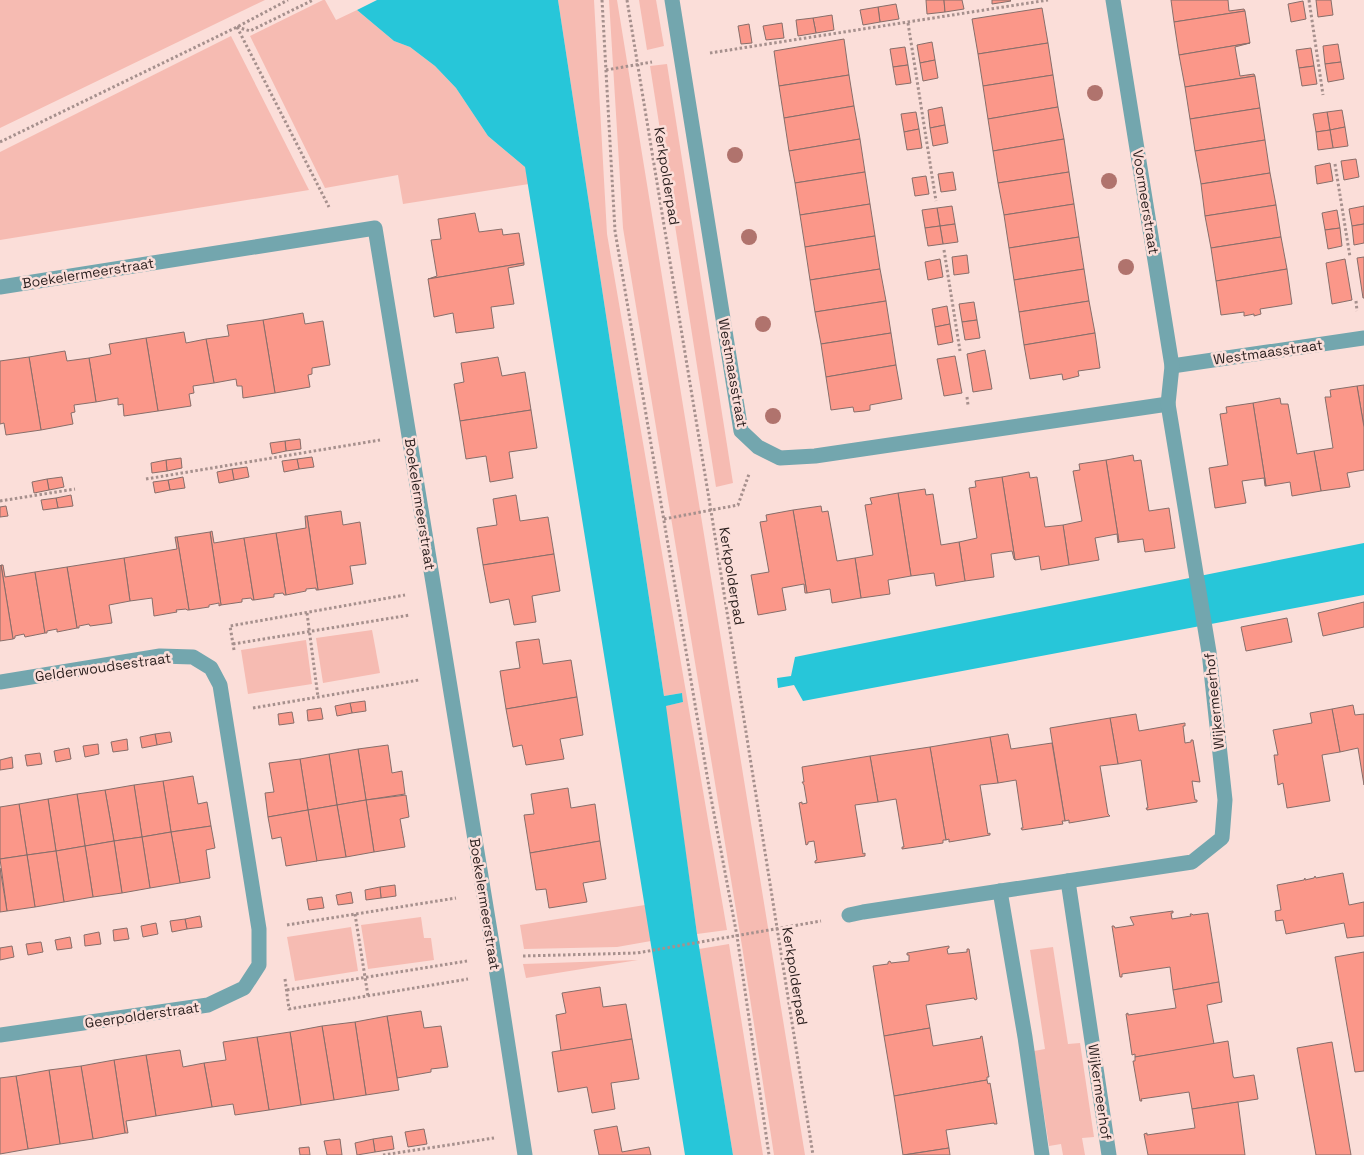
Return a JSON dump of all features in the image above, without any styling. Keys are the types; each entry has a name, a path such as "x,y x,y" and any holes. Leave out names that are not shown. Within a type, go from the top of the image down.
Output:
{"street":[{"name":"Westmaasstraat","path":"672,0 741,431 758,447 780,458 815,456 1168,404"},
{"name":"Voormeerstraat","path":"1113,0 1172,366 1168,404"},
{"name":"Boekelermeerstraat","path":"0,287 375,228 525,1155"},
{"name":"Westmaasstraat","path":"1172,366 1364,338"},
{"name":"Wijkermeerhof","path":"849,916 863,912 1192,862 1222,838 1225,800 1209,652 1168,404"},
{"name":"Gelderwoudsestraat","path":"0,682 160,656 193,657 211,668 220,685 240,807"},
{"name":"Geerpolderstraat","path":"0,1035 208,1005 244,988 259,965 259,929 240,807"},
{"name":"Wijkermeerhof","path":"1068,881 1109,1155"},
{"path":"1000,891 1025,1038 1042,1155"}],"path":[{"path":"0,142 288,0"},
{"path":"236,27 250,31 313,0"},
{"path":"602,0 615,231 709,787 737,936 770,1155"},
{"name":"Kerkpolderpad","path":"627,0 812,1155"},
{"path":"681,57 1048,0"},
{"path":"1309,0 1323,95"},
{"path":"908,23 936,201"},
{"path":"236,27 342,233"},
{"path":"606,70 650,62"},
{"path":"1335,164 1350,257"},
{"path":"944,250 960,351"},
{"path":"146,479 409,435"},
{"path":"0,501 75,489"},
{"path":"664,519 738,505"},
{"path":"235,654 230,626 434,590"},
{"path":"233,644 438,611"},
{"path":"307,613 318,697"},
{"path":"225,713 448,676"},
{"path":"259,929 484,894"},
{"path":"355,914 368,996"},
{"path":"287,990 494,957 637,953 849,916"},
{"path":"284,972 289,1009 497,974"},
{"path":"383,1155 522,1134"}],"shaded area":[{"path":"0,0 265,0 0,128"},
{"path":"325,0 336,20 357,10 394,41 410,47 435,66 456,88 488,136 525,167 529,184 403,204 398,175 325,188 250,36"},
{"path":"558,0 594,0 607,234 727,930 697,934 665,706 683,702 682,693 664,696"},
{"path":"609,0 617,0 805,1155 774,1155 742,946 623,228"},
{"path":"639,0 656,0 664,46 647,50"},
{"path":"231,36 309,190 0,240 0,152"},
{"path":"667,64 733,483 716,487 650,66"},
{"path":"372,630 380,673 323,683 316,638"},
{"path":"306,640 312,684 248,694 241,650"},
{"path":"645,905 651,941 617,947 524,949 520,925"},
{"path":"421,917 424,938 431,938 434,960 368,969 361,925"},
{"path":"351,927 358,971 295,981 287,937"},
{"path":"729,944 763,1155 733,1155 699,949"},
{"path":"1053,947 1068,1044 1080,1043 1094,1137 1082,1138 1085,1155 1063,1155 1061,1144 1049,1146 1034,1051 1045,1049 1030,950"},
{"path":"638,960 526,978 523,964"}],"water":[{"path":"377,0 558,0 664,696 682,693 683,702 666,706 697,934 733,1155 685,1155 525,167 488,136 456,88 435,66 410,47 394,41 357,10"},
{"path":"1364,543 1364,595 803,701 794,685 778,688 777,678 791,676 795,657"}],"building":[{"path":"926,0 944,0 945,12 927,14"},
{"path":"944,0 962,0 964,9 945,12"},
{"path":"992,0 1010,0 1011,1 992,4"},
{"path":"1171,0 1228,0 1229,11 1244,9 1245,11 1174,22"},
{"path":"1316,0 1331,0 1333,15 1318,17"},
{"path":"1303,1 1306,19 1291,22 1288,4"},
{"path":"896,4 899,19 880,22 878,7"},
{"path":"878,7 880,22 863,25 860,10"},
{"path":"1042,8 1048,43 978,54 972,19"},
{"path":"1245,11 1250,43 1179,55 1174,22"},
{"path":"832,15 834,30 816,33 813,18"},
{"path":"813,18 816,33 798,36 796,20"},
{"path":"782,23 784,38 766,40 763,26"},
{"path":"749,24 752,43 741,44 738,26"},
{"path":"844,39 849,75 779,86 774,51"},
{"path":"932,42 935,60 920,63 917,45"},
{"path":"1048,43 1053,75 983,86 978,54"},
{"path":"1250,43 1235,47 1240,76 1254,74 1255,76 1185,87 1179,55"},
{"path":"1338,44 1341,62 1325,64 1323,46"},
{"path":"905,47 908,65 893,67 890,49"},
{"path":"1311,48 1314,66 1299,68 1296,50"},
{"path":"935,60 938,78 923,81 920,63"},
{"path":"1341,62 1344,79 1328,82 1325,64"},
{"path":"908,65 911,83 896,85 893,67"},
{"path":"1314,66 1317,84 1302,86 1299,68"},
{"path":"849,75 854,106 784,118 779,86"},
{"path":"1053,75 1058,107 988,119 983,86"},
{"path":"1255,76 1260,108 1190,119 1185,87"},
{"path":"854,106 860,139 789,151 784,118"},
{"path":"942,107 945,125 930,128 928,110"},
{"path":"1058,107 1064,139 993,151 988,119"},
{"path":"1260,108 1265,140 1195,151 1190,119"},
{"path":"1342,110 1345,127 1330,130 1327,112"},
{"path":"916,112 919,129 904,132 901,114"},
{"path":"1327,112 1330,130 1316,132 1313,114"},
{"path":"945,125 948,143 933,146 930,128"},
{"path":"1345,127 1348,146 1333,148 1330,130"},
{"path":"919,129 922,148 907,150 904,132"},
{"path":"1330,130 1333,148 1318,150 1316,132"},
{"path":"860,139 865,172 795,183 789,151"},
{"path":"1064,139 1069,172 998,183 993,151"},
{"path":"1265,140 1270,173 1201,184 1195,151"},
{"path":"1356,159 1359,177 1344,180 1341,161"},
{"path":"1330,163 1333,181 1317,184 1315,166"},
{"path":"865,172 870,204 800,215 795,183"},
{"path":"953,172 956,190 941,192 938,174"},
{"path":"1069,172 1074,204 1004,215 998,183"},
{"path":"1270,173 1276,205 1205,216 1201,184"},
{"path":"926,176 929,194 915,196 912,178"},
{"path":"870,204 875,236 805,247 800,215"},
{"path":"1074,204 1079,237 1009,248 1004,215"},
{"path":"1276,205 1281,237 1211,248 1205,216"},
{"path":"952,206 955,224 940,226 937,208"},
{"path":"1364,206 1364,224 1352,226 1349,209"},
{"path":"937,208 940,226 925,228 922,210"},
{"path":"1337,210 1340,228 1325,230 1322,213"},
{"path":"475,213 479,232 502,229 503,235 519,233 524,263 428,279 437,276 431,240 441,239 438,219"},
{"path":"955,224 958,242 943,244 940,226"},
{"path":"1364,224 1364,243 1354,245 1352,226"},
{"path":"940,226 943,244 928,246 925,228"},
{"path":"1340,228 1342,246 1328,249 1325,230"},
{"path":"875,236 880,269 810,280 805,247"},
{"path":"1079,237 1084,269 1014,280 1009,248"},
{"path":"1281,237 1287,269 1216,281 1211,248"},
{"path":"967,255 969,273 954,275 952,257"},
{"path":"1364,257 1364,298 1363,298 1357,258"},
{"path":"940,259 943,277 928,280 925,262"},
{"path":"1345,259 1352,300 1332,304 1326,263"},
{"path":"524,263 524,265 508,268 514,304 491,307 494,328 456,333 453,313 434,317 428,279"},
{"path":"880,269 886,301 815,312 810,280"},
{"path":"1084,269 1089,301 1019,312 1014,280"},
{"path":"1287,269 1292,304 1260,309 1261,314 1254,316 1254,314 1244,316 1244,312 1221,315 1216,281"},
{"path":"886,301 891,333 821,344 815,312"},
{"path":"1089,301 1095,333 1024,345 1019,312"},
{"path":"974,302 977,320 962,322 959,304"},
{"path":"947,306 950,324 935,327 932,309"},
{"path":"303,313 305,324 323,321 330,365 312,368 312,374 308,375 310,387 275,393 263,320"},
{"path":"263,320 275,393 243,398 242,386 237,386 236,379 214,383 206,339 229,336 227,325"},
{"path":"977,320 980,338 965,340 962,322"},
{"path":"950,324 953,342 938,345 935,327"},
{"path":"184,332 186,343 206,339 214,383 193,386 194,393 189,394 191,406 158,411 146,338"},
{"path":"891,333 896,365 826,377 821,344"},
{"path":"1095,333 1100,368 1078,371 1079,376 1063,380 1062,374 1030,379 1024,345"},
{"path":"146,338 158,411 124,416 123,404 118,405 118,398 96,402 89,358 111,354 109,344"},
{"path":"985,350 992,389 973,392 967,354"},
{"path":"65,351 67,361 89,358 96,402 74,405 75,412 71,413 73,424 41,430 29,357"},
{"path":"955,356 962,393 944,396 937,359"},
{"path":"29,357 41,430 6,435 4,423 0,424 0,361"},
{"path":"498,357 502,376 525,372 531,410 460,421 454,384 464,382 461,363"},
{"path":"896,365 902,399 870,405 870,410 864,411 854,412 853,407 831,410 826,377"},
{"path":"1364,385 1364,427 1357,386"},
{"path":"1357,386 1364,427 1364,470 1347,473 1350,487 1321,491 1314,451 1333,448 1325,397 1331,397 1330,390"},
{"path":"1280,398 1281,404 1288,404 1297,454 1314,451 1321,491 1292,496 1290,482 1266,486 1253,403"},
{"path":"1253,403 1266,486 1264,478 1242,481 1246,503 1215,508 1209,468 1228,465 1220,414 1227,413 1226,407"},
{"path":"531,410 537,448 509,452 513,478 490,482 486,456 466,459 460,421"},
{"path":"300,439 301,449 286,451 285,441"},
{"path":"285,441 286,451 272,454 270,443"},
{"path":"1133,455 1134,461 1141,460 1149,511 1169,508 1175,548 1145,552 1143,539 1119,542 1106,460"},
{"path":"312,457 314,467 299,469 297,459"},
{"path":"181,458 182,468 167,471 166,460"},
{"path":"297,459 299,469 284,472 282,461"},
{"path":"166,460 167,471 152,473 151,463"},
{"path":"1106,460 1119,542 1117,534 1095,538 1099,560 1069,565 1063,525 1082,521 1073,471 1080,470 1079,464"},
{"path":"247,467 249,477 234,480 232,469"},
{"path":"232,469 234,480 219,483 217,472"},
{"path":"1029,472 1030,478 1037,477 1045,527 1063,525 1069,565 1041,570 1039,556 1015,560 1002,477"},
{"path":"62,477 64,487 49,490 47,479"},
{"path":"183,477 185,488 170,490 168,480"},
{"path":"1002,477 1015,560 1012,551 991,554 994,577 965,581 959,542 977,538 969,488 976,487 975,481"},
{"path":"47,479 49,490 34,493 32,482"},
{"path":"168,480 170,490 155,493 153,482"},
{"path":"925,489 926,495 933,494 941,545 959,542 965,581 936,586 934,573 911,576 898,493"},
{"path":"898,493 911,576 888,580 890,594 861,598 855,558 873,555 865,505 872,504 870,498"},
{"path":"71,495 73,506 58,508 56,498"},
{"path":"516,495 520,521 548,517 554,554 483,565 477,528 497,525 493,499"},
{"path":"56,498 58,508 43,510 41,500"},
{"path":"6,506 8,516 0,517 0,507"},
{"path":"821,506 822,512 828,511 837,561 855,558 861,598 832,603 830,589 807,593 793,510"},
{"path":"793,510 807,593 805,593 804,584 782,588 786,610 758,615 751,575 769,572 760,522 767,521 766,515"},
{"path":"341,511 343,525 360,522 366,564 350,566 353,584 318,590 307,516"},
{"path":"305,516 307,516 318,590 316,588 306,589 306,591 286,595 276,533 306,528"},
{"path":"212,531 214,543 244,538 254,600 251,598 242,599 242,602 221,605 210,532"},
{"path":"210,532 221,605 219,606 219,603 209,605 209,607 189,610 177,537"},
{"path":"276,533 286,595 283,593 274,594 274,597 254,600 244,538"},
{"path":"175,537 177,537 189,610 176,610 177,612 154,616 152,598 130,601 124,558 177,549"},
{"path":"554,554 560,591 532,596 536,622 514,625 509,599 490,603 483,565"},
{"path":"124,558 130,601 109,605 112,623 90,626 89,624 77,628 67,567"},
{"path":"1,565 3,565 5,577 35,572 45,633 25,637 24,634 15,636 13,639"},
{"path":"0,566 13,639 0,641"},
{"path":"67,567 77,628 57,632 57,629 45,633 35,572"},
{"path":"1364,602 1364,627 1323,636 1318,613"},
{"path":"1287,618 1292,642 1246,651 1241,627"},
{"path":"539,639 543,664 571,660 577,697 506,709 500,671 520,668 516,642"},
{"path":"577,697 583,735 560,739 564,759 526,765 522,745 513,747 506,709"},
{"path":"365,701 366,711 352,713 350,703"},
{"path":"350,703 352,713 337,716 335,706"},
{"path":"1353,705 1355,715 1364,714 1364,785 1358,748 1340,752 1332,709"},
{"path":"321,708 323,719 308,721 307,710"},
{"path":"1332,709 1340,752 1322,755 1330,801 1287,808 1283,783 1278,785 1274,755 1278,755 1273,730 1312,723 1310,713"},
{"path":"292,712 294,723 279,725 278,714"},
{"path":"1136,714 1139,731 1185,723 1185,726 1183,726 1185,743 1193,740 1200,782 1192,781 1197,802 1147,810 1141,760 1118,764 1110,718"},
{"path":"1110,718 1118,764 1100,766 1108,814 1110,816 1069,823 1069,820 1065,821 1050,728"},
{"path":"170,732 172,742 157,745 155,734"},
{"path":"155,734 157,745 142,748 140,737"},
{"path":"1008,734 1011,749 1052,743 1065,821 1062,821 1063,824 1022,830 1016,780 998,783 990,737"},
{"path":"990,737 998,783 980,785 988,834 990,833 990,835 949,842 949,839 946,840 930,747"},
{"path":"127,739 128,750 113,752 111,742"},
{"path":"98,744 99,754 85,757 83,746"},
{"path":"388,745 392,773 402,771 405,794 366,800 358,749"},
{"path":"930,747 946,840 943,840 943,843 902,849 904,847 896,799 878,802 870,756"},
{"path":"69,748 71,759 56,762 54,751"},
{"path":"358,749 366,800 337,805 329,754"},
{"path":"40,753 42,764 27,766 25,755"},
{"path":"329,754 337,805 308,810 300,759"},
{"path":"870,756 878,802 855,805 863,854 865,853 865,856 815,863 817,860 814,841 808,842 806,845 799,803 807,803 802,782 804,782 802,767"},
{"path":"12,757 13,768 0,770 0,760"},
{"path":"300,759 308,810 268,817 265,793 274,792 269,763"},
{"path":"193,776 198,804 207,802 211,826 171,832 163,781"},
{"path":"163,781 171,832 142,837 134,785"},
{"path":"134,785 142,837 114,841 105,790"},
{"path":"568,788 571,808 595,804 600,841 530,853 524,815 534,814 531,794"},
{"path":"105,790 114,841 85,846 77,794"},
{"path":"77,794 85,846 56,851 48,799"},
{"path":"406,795 409,817 400,819 405,847 374,852 366,800"},
{"path":"48,799 56,851 27,855 19,804"},
{"path":"366,800 374,852 346,857 337,805"},
{"path":"19,804 27,855 0,859 0,807"},
{"path":"337,805 346,857 316,861 308,810"},
{"path":"308,810 317,861 286,866 281,837 272,839 268,817"},
{"path":"211,826 215,848 206,850 210,878 180,883 171,832"},
{"path":"171,832 180,883 150,888 142,837"},
{"path":"142,837 150,888 122,893 114,841"},
{"path":"114,841 122,893 93,897 85,846"},
{"path":"600,841 606,879 583,883 587,902 549,908 546,889 536,890 530,853"},
{"path":"85,846 93,897 64,902 56,851"},
{"path":"56,851 64,902 35,907 27,855"},
{"path":"27,855 35,907 7,911 0,859"},
{"path":"0,868 7,911 0,912"},
{"path":"1343,873 1349,905 1364,902 1364,936 1347,938 1344,923 1286,934 1283,920 1276,921 1275,911 1281,910 1277,885 1304,880 1305,878 1305,880 1314,878 1315,876 1316,878"},
{"path":"395,885 396,896 381,898 380,887"},
{"path":"380,887 381,898 366,900 365,890"},
{"path":"351,892 353,903 338,905 336,895"},
{"path":"322,897 324,908 309,910 307,899"},
{"path":"1173,911 1171,913 1172,919 1191,916 1190,914 1208,913 1219,982 1173,990 1170,967 1122,974 1122,977 1120,977 1112,926 1115,928 1134,925 1130,917"},
{"path":"200,916 202,927 187,929 185,919"},
{"path":"185,919 187,929 172,932 170,921"},
{"path":"156,923 158,934 143,937 141,926"},
{"path":"127,928 129,939 114,941 113,930"},
{"path":"99,932 101,944 85,946 84,935"},
{"path":"70,937 72,948 57,950 55,940"},
{"path":"41,942 43,952 28,955 26,944"},
{"path":"12,946 14,957 0,960 0,948"},
{"path":"949,946 947,949 948,954 967,952 967,949 969,949 977,999 926,1005 930,1028 884,1036 873,966 888,964 890,961 891,963 909,961 907,953"},
{"path":"1364,952 1364,1071 1355,1072 1335,957"},
{"path":"1219,982 1222,1002 1207,1005 1214,1044 1135,1057 1135,1054 1132,1055 1126,1014 1176,1008 1173,990"},
{"path":"600,987 603,1007 626,1004 632,1039 561,1051 556,1015 566,1013 562,993"},
{"path":"421,1011 424,1028 441,1026 448,1067 431,1069 431,1072 397,1078 387,1016"},
{"path":"387,1016 399,1090 366,1095 355,1022"},
{"path":"355,1022 366,1095 334,1100 322,1026"},
{"path":"322,1026 334,1100 301,1105 290,1032"},
{"path":"930,1028 933,1046 981,1038 982,1036 989,1077 987,1077 987,1080 894,1096 884,1036"},
{"path":"290,1032 301,1105 269,1110 257,1037"},
{"path":"257,1037 269,1110 235,1115 233,1104 212,1107 204,1063 226,1060 223,1042"},
{"path":"632,1039 639,1079 611,1083 615,1109 592,1113 587,1087 558,1092 552,1052"},
{"path":"1228,1041 1234,1078 1254,1075 1258,1099 1192,1109 1189,1092 1141,1099 1142,1101 1140,1101 1133,1061 1135,1061 1135,1057"},
{"path":"1332,1042 1351,1155 1316,1155 1297,1048"},
{"path":"180,1050 183,1067 204,1063 212,1107 156,1116 146,1055"},
{"path":"146,1055 156,1116 126,1121 128,1133 125,1133 114,1060"},
{"path":"114,1060 125,1133 93,1139 81,1066"},
{"path":"81,1066 93,1139 60,1144 49,1070"},
{"path":"49,1070 60,1144 28,1149 16,1076"},
{"path":"16,1076 28,1149 0,1154 0,1078"},
{"path":"987,1080 988,1084 990,1083 997,1124 946,1130 949,1148 903,1155 894,1096"},
{"path":"1238,1102 1245,1155 1148,1155 1144,1134 1195,1128 1192,1109"},
{"path":"617,1126 622,1152 649,1147 651,1155 599,1155 594,1130"},
{"path":"424,1129 427,1144 408,1147 405,1132"},
{"path":"392,1136 394,1149 375,1152 373,1139"},
{"path":"340,1139 342,1155 327,1155 324,1141"},
{"path":"373,1139 375,1152 357,1155 355,1143"},
{"path":"309,1147 310,1155 300,1155 299,1148"},
{"path":"949,1148 950,1155 904,1155"}]}
